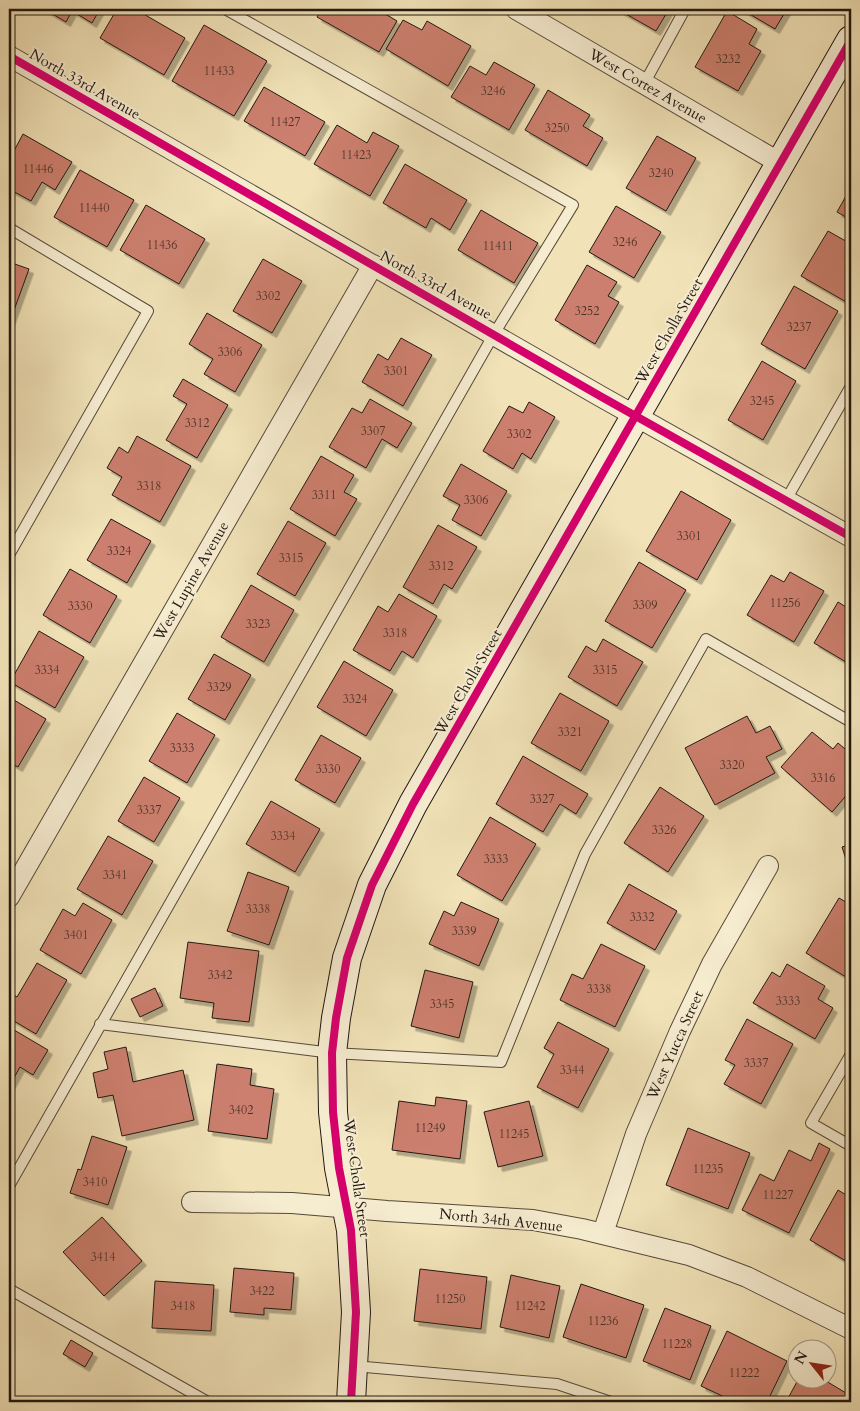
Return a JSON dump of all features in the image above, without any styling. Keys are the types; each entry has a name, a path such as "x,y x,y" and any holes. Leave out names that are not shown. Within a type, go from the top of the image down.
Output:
{"street":[{"name":"West Cortez Avenue","path":"516,9 780,163"},
{"name":"West Cholla Street","path":"351,1402 356,1312 351,1230 339,1168 334,1112 332,1053 336,1018 347,958 372,885 413,804 851,40"},
{"name":"North 33rd Avenue","path":"9,56 851,538"},
{"name":"West Lupine Avenue","path":"9,897 373,266"},
{"name":"West Yucca Street","path":"603,1233 636,1134 680,1030 712,964 768,866"},
{"name":"North 34th Avenue","path":"192,1202 292,1203 533,1220 603,1233 690,1255 747,1277 851,1330"}],"lane":[{"path":"9,1186 494,334 573,205 225,9"},
{"path":"644,84 686,9"},
{"path":"9,228 148,312 9,555"},
{"path":"786,500 851,386"},
{"path":"100,1024 332,1053 501,1062 585,854 706,639 851,722"},
{"path":"851,1054 811,1123 851,1146"},
{"path":"9,1289 208,1402"},
{"path":"354,1366 557,1384 611,1402"},
{"path":"343,1402 351,1402"}],"building":[{"path":"44,9 100,9 92,23 72,11 66,22"},
{"path":"117,9 135,9 185,38 164,75 100,38"},
{"path":"322,9 377,9 397,21 379,52 317,17"},
{"path":"617,9 669,9 656,31"},
{"path":"741,9 787,9 775,29"},
{"path":"727,11 757,29 749,44 761,51 738,91 695,67"},
{"path":"403,20 422,30 427,21 471,46 448,86 386,49"},
{"path":"204,25 267,61 234,116 172,81"},
{"path":"494,62 535,85 509,130 451,97 470,66 486,75"},
{"path":"264,87 325,122 305,156 244,121"},
{"path":"548,90 590,115 583,126 603,138 587,166 525,130"},
{"path":"337,125 367,143 373,132 399,146 370,196 314,164"},
{"path":"23,134 72,162 55,190 42,182 31,201 9,189 14,180 9,177 9,160"},
{"path":"657,136 696,158 666,211 626,188"},
{"path":"405,164 467,200 450,230 431,218 426,228 383,203"},
{"path":"80,170 134,200 107,247 54,217"},
{"path":"851,187 851,220 837,212"},
{"path":"146,205 205,239 179,284 120,250"},
{"path":"616,206 661,232 634,278 589,252"},
{"path":"481,210 538,243 514,283 458,250"},
{"path":"828,231 851,244 851,297 848,303 801,276"},
{"path":"263,259 302,281 272,333 233,311"},
{"path":"9,262 29,269 9,324"},
{"path":"587,265 617,282 608,296 619,302 595,344 555,320"},
{"path":"794,286 838,311 805,369 761,344"},
{"path":"207,313 262,345 235,392 204,374 213,359 189,344"},
{"path":"401,338 432,355 403,406 362,382 378,354 388,360"},
{"path":"762,361 796,381 763,440 728,420"},
{"path":"183,379 228,405 197,458 166,440 187,404 173,396"},
{"path":"370,399 412,423 397,448 382,439 366,468 329,447 352,408 362,413"},
{"path":"529,402 555,417 531,459 522,453 513,469 483,451 509,406 523,413"},
{"path":"137,436 191,466 160,522 112,495 122,477 107,468 119,447 128,453"},
{"path":"851,452 851,465 845,462"},
{"path":"321,456 354,475 344,492 357,499 335,536 290,509"},
{"path":"461,464 507,491 481,536 452,520 460,505 443,496"},
{"path":"681,491 731,520 697,580 646,551"},
{"path":"111,519 151,541 127,583 87,560"},
{"path":"288,521 326,543 295,596 257,574"},
{"path":"438,525 477,547 452,589 444,584 433,604 403,587"},
{"path":"639,562 686,590 652,648 605,621"},
{"path":"70,569 117,596 90,643 43,615"},
{"path":"790,572 824,591 794,642 747,615 771,575 784,582"},
{"path":"251,585 294,610 264,662 221,637"},
{"path":"399,594 437,616 413,658 402,651 390,671 353,650 378,606 388,612"},
{"path":"838,602 851,610 851,665 814,643"},
{"path":"39,631 84,657 55,708 10,682"},
{"path":"603,639 643,662 617,706 568,677 586,646 596,652"},
{"path":"214,654 251,675 225,720 188,699"},
{"path":"344,661 393,690 366,736 317,707"},
{"path":"560,693 609,721 581,771 531,743"},
{"path":"14,700 46,719 18,767 9,762 9,710"},
{"path":"177,713 215,735 187,783 149,761"},
{"path":"747,716 756,733 770,726 782,749 766,757 775,773 715,805 685,748"},
{"path":"812,732 833,749 838,743 851,754 851,790 832,812 781,767"},
{"path":"321,735 361,758 335,803 295,780"},
{"path":"523,756 588,794 576,814 560,804 543,832 496,804"},
{"path":"144,777 180,798 154,842 118,821"},
{"path":"660,787 704,816 668,872 624,843"},
{"path":"271,801 320,829 295,872 246,844"},
{"path":"490,817 536,844 502,901 457,875"},
{"path":"108,836 153,861 122,915 77,889"},
{"path":"851,844 851,875 842,847"},
{"path":"248,872 289,887 269,945 227,931"},
{"path":"629,884 677,911 655,950 607,923"},
{"path":"839,898 851,905 851,980 806,953"},
{"path":"461,902 499,919 479,966 429,944 444,911 454,916"},
{"path":"83,903 112,920 81,974 40,950 63,909 75,916"},
{"path":"188,942 259,951 249,1022 212,1018 214,1003 180,998"},
{"path":"601,944 645,966 615,1027 560,1000 572,974 583,979"},
{"path":"37,963 67,980 36,1034 9,1018 9,992 17,997"},
{"path":"787,964 825,986 818,999 833,1008 815,1039 753,1003 772,972 780,977"},
{"path":"425,970 473,982 459,1038 411,1026"},
{"path":"155,988 163,1006 140,1017 131,999"},
{"path":"747,1019 793,1044 761,1104 724,1084 735,1065 725,1060"},
{"path":"558,1022 609,1049 578,1108 537,1087 554,1054 544,1048"},
{"path":"9,1027 48,1050 33,1075 20,1067 9,1087"},
{"path":"126,1047 133,1082 183,1070 194,1120 122,1136 113,1095 98,1098 93,1073 108,1069 104,1052"},
{"path":"217,1064 252,1069 250,1085 274,1089 267,1139 208,1131"},
{"path":"436,1097 467,1101 460,1159 392,1150 399,1101 435,1106"},
{"path":"529,1101 543,1156 498,1167 484,1112"},
{"path":"688,1128 750,1153 728,1209 666,1185"},
{"path":"92,1136 127,1147 108,1205 70,1193 78,1169 81,1170"},
{"path":"819,1143 830,1149 789,1233 742,1210 760,1174 774,1181 789,1150 811,1161"},
{"path":"838,1190 851,1198 851,1264 810,1240"},
{"path":"102,1217 142,1261 104,1296 63,1252"},
{"path":"234,1268 294,1273 291,1310 264,1308 264,1315 230,1312"},
{"path":"420,1269 487,1277 481,1329 414,1321"},
{"path":"511,1275 560,1286 549,1338 500,1327"},
{"path":"155,1281 214,1285 211,1331 152,1328"},
{"path":"581,1284 644,1305 626,1358 563,1337"},
{"path":"665,1308 711,1326 690,1380 643,1361"},
{"path":"727,1331 787,1361 767,1402 735,1402 701,1386"},
{"path":"71,1340 93,1353 85,1367 63,1354"},
{"path":"794,1388 838,1388 851,1396 851,1402 786,1402"}],"cycle path":[{"path":"351,1402 356,1312 351,1230 339,1168 333,1112 332,1053 336,1018 347,958 372,885 413,804 851,40"},
{"path":"9,56 600,396 851,537"}]}
